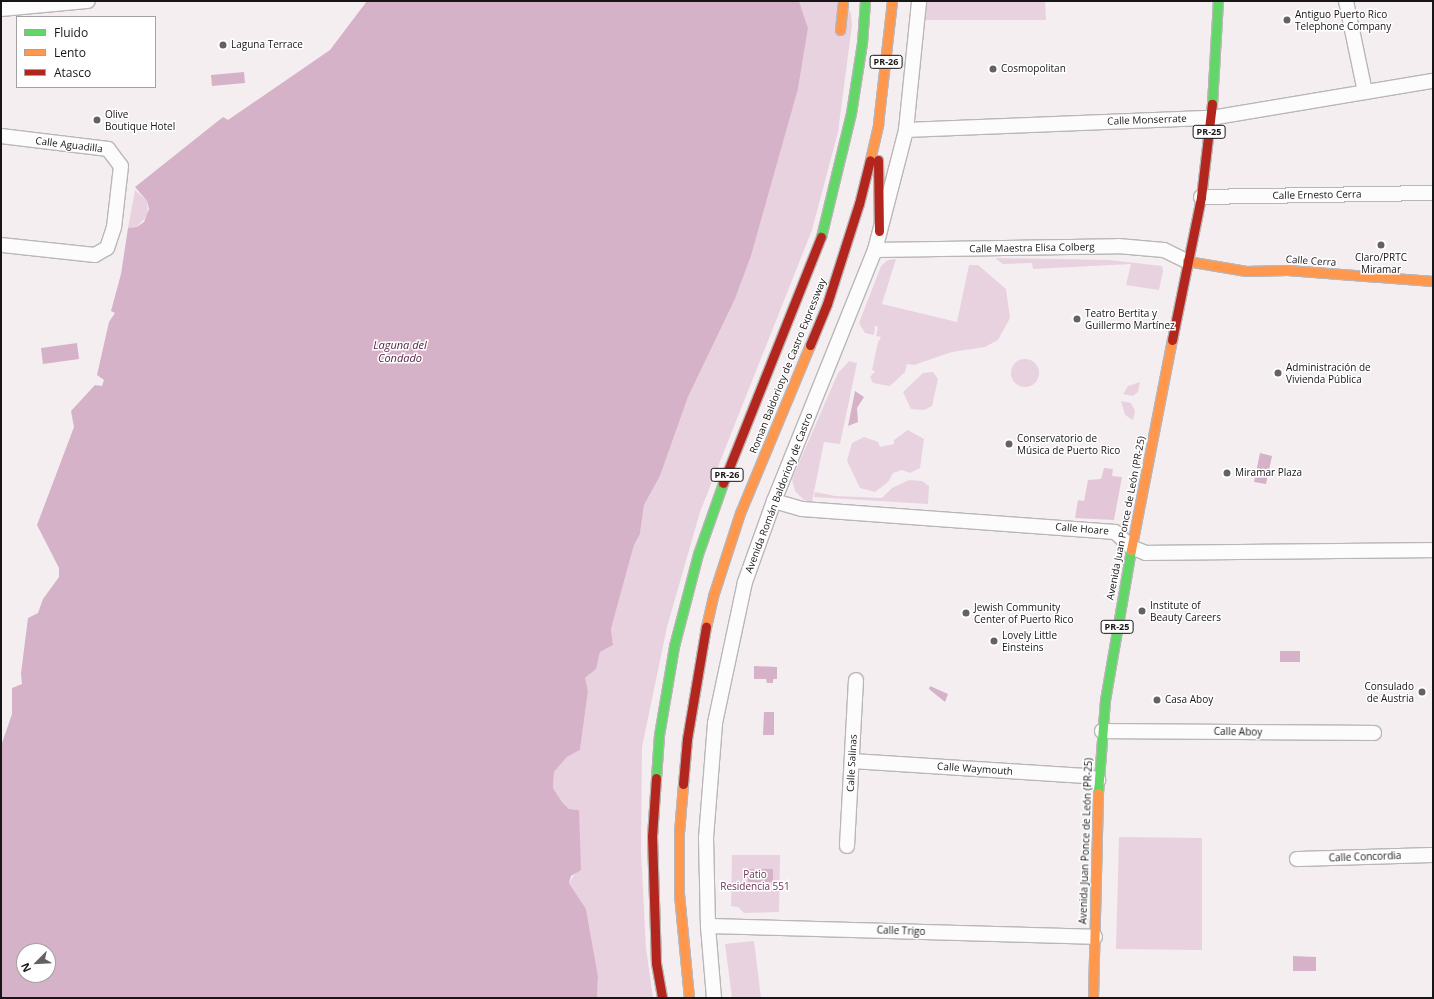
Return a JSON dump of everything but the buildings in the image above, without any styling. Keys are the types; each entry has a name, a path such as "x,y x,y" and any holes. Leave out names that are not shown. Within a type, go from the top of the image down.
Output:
{"main road":[{"path":"840,30 843,1"},
{"name":"Roman Baldorioty de Castro Expressway","path":"662,998 656,955 652,836 659,735 674,646 696,560 714,506 808,275 826,223 851,113 862,43 865,1"},
{"name":"Roman Baldorioty de Castro Expressway","path":"689,998 680,902 679,833 686,739 701,649 713,596 740,513 827,304 859,204 878,124 892,1"},
{"name":"PR-25","path":"1187,261 1201,197 1211,118 1218,1"},
{"path":"878,124 879,231"},
{"name":"Calle Cerra","path":"1187,261 1246,271 1287,270 1433,281"},
{"name":"Avenida Juan Ponce de León (PR-25)","path":"1093,998 1098,780 1105,700 1131,547 1187,261"}],"street":[{"path":"1,9 88,1"},
{"name":"Avenida Román Baldorioty de Castro","path":"714,998 708,926 706,838 715,723 745,582 774,501 875,250 906,130 919,1"},
{"path":"1346,1 1365,92"},
{"name":"Calle Monserrate","path":"906,130 1211,118 1433,81"},
{"name":"Calle Aguadilla","path":"1,136 108,150 117,158 121,166 114,227 106,248 95,255 1,245"},
{"name":"Calle Ernesto Cerra","path":"1201,197 1433,193"},
{"name":"Calle Maestra Elisa Colberg","path":"875,250 1118,246 1164,250 1187,261"},
{"name":"Calle Hoare","path":"774,501 802,509 1115,532 1131,547 1146,553 1433,550"},
{"name":"Calle Salinas","path":"847,846 856,680"},
{"name":"Calle Aboy","path":"1102,731 1374,733"},
{"name":"Calle Waymouth","path":"852,761 1086,776 1098,780"},
{"name":"Calle Concordia","path":"1297,859 1433,855"},
{"name":"Calle Trigo","path":"708,926 1095,937"}],"green space":[{"path":"799,1 842,1 851,13 852,25 838,132 812,230 700,512 667,627 642,747 641,851 646,948 653,998 597,998 598,976 586,909 569,883 576,872 579,810 569,809 562,802 553,788 554,772 567,757 580,750 588,691 585,678 596,669 600,652 613,645 611,629 634,545 640,534 644,505 660,476 688,397 735,299 751,256 798,89 808,28"},
{"path":"926,1 1045,1 1046,20 924,20"},
{"path":"135,190 147,201 148,215 137,227 128,228"},
{"path":"995,258 1109,260 1162,266 1163,271 1159,290 1126,285 1131,264 1033,269 1032,263 1003,264"},
{"path":"896,259 882,304 957,322 969,265 978,265 1006,289 1010,318 998,340 985,347 952,352 914,365 907,364 905,372 890,386 873,383 870,377 875,371 872,370 878,342 881,337 876,336 878,327 875,326 874,335 865,333 859,323 881,266 888,260"},
{"path":"1025,359 1035,363 1039,373 1035,383 1025,387 1015,383 1011,373 1015,363"},
{"path":"849,361 857,363 840,444 824,442 812,502 804,500 795,491 792,479 838,373"},
{"path":"933,372 938,379 932,406 924,410 911,409 903,392 923,373"},
{"path":"1140,382 1138,392 1133,396 1123,394 1128,386"},
{"path":"1121,401 1131,403 1135,411 1133,420 1125,415"},
{"path":"908,430 924,439 920,468 910,473 902,470 893,473 888,482 875,492 860,488 847,461 852,443 864,437 878,442 880,447 894,444 894,440"},
{"path":"909,480 922,481 929,486 928,504 814,497 815,492 835,496 882,498 892,488"},
{"path":"1119,837 1202,838 1202,950 1116,949"},
{"name":"Patio Residencia 551","path":"732,855 780,855 779,912 744,913 738,907 731,906"},
{"path":"754,941 761,998 732,998 725,944"}],"shaded area":[{"path":"1104,468 1113,469 1112,476 1122,477 1114,520 1075,518 1078,500 1084,501 1088,480 1101,479"}],"water":[{"name":"Laguna del Condado","path":"367,1 799,1 808,28 798,89 751,256 735,299 688,397 660,476 644,505 640,534 634,545 611,629 613,645 600,652 596,669 585,678 588,691 580,750 567,757 554,772 553,788 562,802 569,809 579,810 581,870 571,876 569,883 586,909 598,976 597,998 1,998 1,746 12,714 12,688 22,684 21,673 28,618 38,613 43,599 59,577 59,568 37,525 74,427 71,411 95,385 102,386 104,380 97,375 109,322 115,313 111,311 121,274 128,228 137,227 144,222 149,209 147,201 135,187 223,117 228,120 330,50"},
{"path":"244,72 245,83 212,86 211,75"},
{"path":"77,343 79,359 43,364 41,348"},
{"path":"855,391 864,397 857,408 858,422 848,426"},
{"path":"1260,453 1272,456 1266,484 1254,482"},
{"path":"1280,651 1300,651 1300,662 1280,662"},
{"path":"754,666 777,667 777,679 773,679 773,683 767,683 766,679 754,679"},
{"path":"930,686 948,694 945,702 929,689"},
{"path":"764,712 774,712 774,735 763,735"},
{"path":"748,869 773,869 773,882 748,882"},
{"path":"1293,956 1316,957 1316,971 1293,971"}],"traffic: fast":[{"path":"821,237 851,113 862,43 865,1"},
{"path":"1212,104 1218,1"},
{"path":"656,778 659,735 674,646 698,554 723,483"},
{"path":"1098,793 1105,700 1131,550"}],"traffic: slow":[{"path":"840,30 843,1"},
{"path":"870,160 878,124 892,1"},
{"path":"1187,261 1246,271 1287,270 1433,281"},
{"path":"1131,550 1172,340"},
{"path":"706,627 713,596 740,513 810,345"},
{"path":"683,784 679,833 679,894 689,998"},
{"path":"1093,998 1098,793"}],"traffic: jam":[{"path":"1172,340 1201,197 1212,104"},
{"path":"810,345 827,304 859,204 870,160"},
{"path":"878,160 879,231"},
{"path":"723,483 821,237"},
{"path":"683,784 687,739 706,627"},
{"path":"656,778 652,836 656,963 662,998"}],"place":[{"name":"Antiguo Puerto Rico Telephone Company","path":"1287,20"},
{"name":"Laguna Terrace","path":"223,45"},
{"name":"Cosmopolitan","path":"993,69"},
{"name":"Olive Boutique Hotel","path":"97,120"},
{"name":"Claro/PRTC Miramar","path":"1381,245"},
{"name":"Teatro Bertita y Guillermo Martínez","path":"1077,319"},
{"name":"Administración de Vivienda Pública","path":"1278,373"},
{"name":"Conservatorio de Música de Puerto Rico","path":"1009,444"},
{"name":"Miramar Plaza","path":"1227,473"},
{"name":"Institute of Beauty Careers","path":"1142,611"},
{"name":"Jewish Community Center of Puerto Rico","path":"966,613"},
{"name":"Lovely Little Einsteins","path":"994,641"},
{"name":"Consulado de Austria","path":"1422,692"},
{"name":"Casa Aboy","path":"1157,700"}]}
